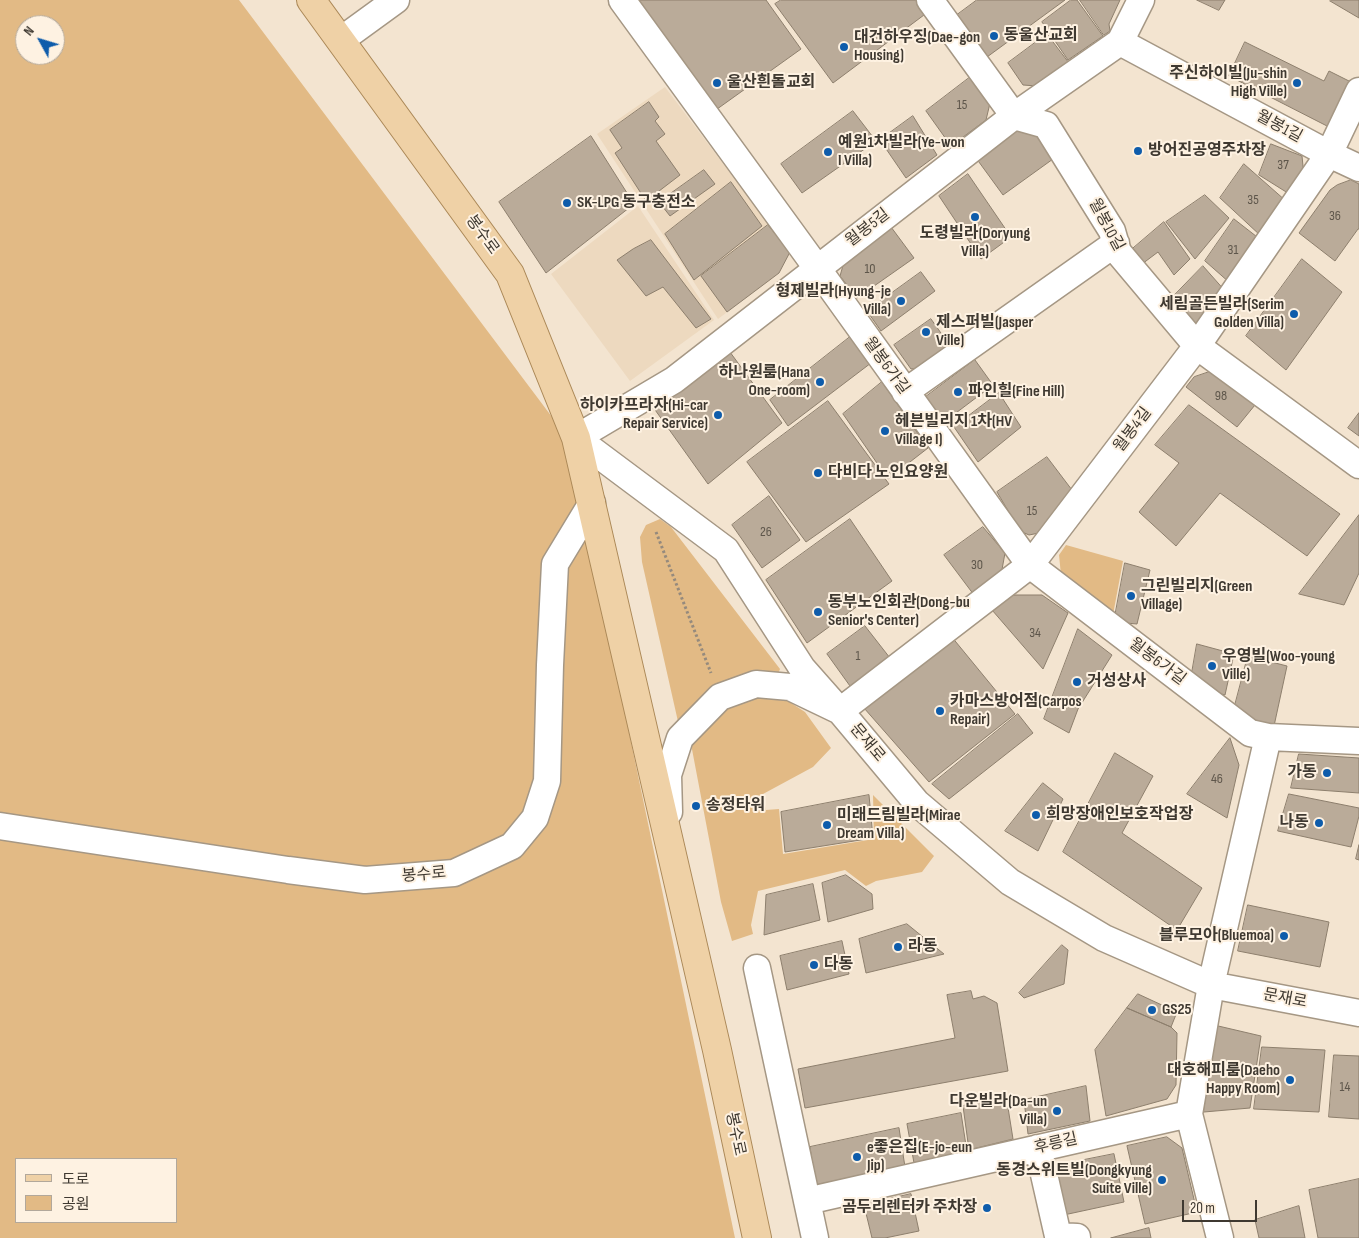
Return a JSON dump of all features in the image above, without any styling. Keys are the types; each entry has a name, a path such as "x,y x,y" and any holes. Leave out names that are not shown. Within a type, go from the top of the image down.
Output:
{"main road":[{"name":"봉수로","path":"311,0 510,274 576,438 717,1050 757,1238"}],"street":[{"path":"341,40 396,0"},
{"name":"월봉6가길","path":"622,0 1030,565 1250,733 1268,737 1359,741"},
{"path":"930,0 1014,116"},
{"name":"월봉5길","path":"576,438 674,380 1014,116 1120,42 1141,0"},
{"name":"월봉1길","path":"1120,42 1329,154 1359,168"},
{"name":"월봉4길","path":"840,711 1030,565 1197,346 1329,154 1359,91"},
{"name":"월봉10길","path":"1014,116 1046,125 1112,230 1118,252 1197,346 1359,465"},
{"path":"905,392 1116,243"},
{"name":"문재로","path":"576,438 726,550 802,668 917,803 1010,882 1104,938 1211,985 1359,1013"},
{"name":"봉수로","path":"0,826 365,880 454,872 512,846 535,818 547,781 555,564 592,503"},
{"path":"669,845 668,775 680,738 720,696 756,684 790,688 840,711"},
{"path":"1220,1238 1188,1114 1211,985 1268,737"},
{"path":"757,968 815,1238"},
{"name":"후릉길","path":"807,1201 1188,1114"},
{"path":"1038,1148 1058,1236 1077,1237"}],"path":[{"path":"655,529 720,696"}],"shaded area":[{"path":"665,87 790,252 779,273 718,319 597,134"},
{"path":"638,206 714,320 630,381 551,274"}],"green space":[{"path":"0,0 239,0 567,437 735,1238 0,1238"},
{"path":"660,519 671,527 780,669 778,674 731,679 699,699 679,726 642,562 640,537 646,525"},
{"path":"1066,545 1123,561 1112,620 1061,575 1059,555"},
{"path":"752,693 777,694 805,712 831,748 813,767 763,794 766,810 779,809 783,854 874,839 873,795 934,856 922,872 876,881 866,886 845,870 758,891 751,925 753,934 732,941 721,902 691,744 716,713"}],"building":[{"name":"울산흰돌교회","path":"619,0 766,0 801,49 706,117"},
{"name":"대건하우징(Dae-gon Housing)","path":"781,0 918,0 928,12 833,83 775,4"},
{"name":"동울산교회","path":"977,0 1065,0 987,57 957,15"},
{"path":"1071,0 1077,0 1103,36 1068,60 1042,22"},
{"path":"1080,0 1120,0 1109,24 1110,31 1104,35"},
{"path":"1197,0 1225,0 1219,10"},
{"path":"1359,0 1359,18 1330,1"},
{"path":"1047,34 1069,63 1037,86 1023,85 1008,63"},
{"name":"주신하이빌(Ju-shin High Ville)","path":"1245,42 1324,81 1329,71 1357,85 1339,122 1327,126 1229,76"},
{"path":"973,75 991,99 986,120 951,146 926,111"},
{"path":"649,102 659,117 655,121 665,134 656,141 680,175 646,201 615,153 622,148 610,130"},
{"name":"예원1차빌라(Ye-won I Villa)","path":"853,111 876,141 802,193 781,164"},
{"path":"913,116 937,155 906,178 880,140"},
{"path":"1018,126 1036,135 1053,159 1003,195 976,158"},
{"name":"SK-LPG 동구충전소","path":"591,136 634,204 546,273 499,202"},
{"path":"1271,144 1302,156 1304,176 1291,195 1259,175"},
{"path":"1244,164 1286,201 1261,236 1220,198"},
{"path":"704,170 715,184 670,216 659,202"},
{"name":"도령빌라(Doryung Villa)","path":"968,174 1011,237 981,259 939,196"},
{"path":"1351,180 1359,184 1359,229 1335,261 1299,233 1330,190 1337,185"},
{"path":"731,182 762,226 694,280 665,234"},
{"path":"1205,195 1229,218 1195,259 1166,222"},
{"path":"1234,219 1261,240 1230,283 1205,261"},
{"path":"1164,222 1190,259 1174,275 1158,252 1138,267 1130,251"},
{"path":"768,225 790,252 779,273 727,312 701,276"},
{"path":"891,227 914,258 857,298 840,276 844,262"},
{"path":"651,240 711,319 696,328 663,287 646,296 617,260"},
{"name":"세림골든빌라(Serim Golden Villa)","path":"1302,259 1342,292 1286,370 1246,336"},
{"path":"1203,266 1226,292 1202,325 1190,327 1168,302"},
{"name":"형제빌라(Hyung-je Villa)","path":"921,272 935,291 881,331 867,311"},
{"name":"제스퍼빌(Jasper Ville)","path":"931,319 953,350 927,368 911,369 894,345"},
{"name":"하나원룸(Hana One-room)","path":"850,337 871,363 788,426 770,400"},
{"name":"하이카프라자(Hi-car Repair Service)","path":"727,348 782,423 708,484 653,407"},
{"name":"파인힐(Fine Hill)","path":"975,360 993,385 940,425 923,399"},
{"path":"1212,371 1255,405 1237,427 1186,387 1194,377"},
{"name":"헤븐빌리지 1차(HV Village I)","path":"882,382 928,448 888,479 843,414"},
{"path":"999,393 1021,427 978,462 954,427"},
{"name":"다비다 노인요양원","path":"828,401 889,484 806,542 747,462"},
{"path":"1189,405 1340,514 1307,556 1220,493 1176,546 1139,512 1179,463 1155,445"},
{"path":"1359,413 1359,436 1348,428"},
{"path":"1047,457 1072,490 1039,533 1029,535 1020,531 997,492"},
{"path":"769,496 800,540 762,568 732,525"},
{"path":"1359,515 1359,573 1344,605 1299,594"},
{"name":"동부노인회관(Dong-bu Senior's Center)","path":"850,519 892,581 807,643 766,580"},
{"path":"983,527 1005,553 1001,575 974,595 944,555"},
{"name":"그린빌리지(Green Village)","path":"1125,563 1150,570 1137,624 1114,622"},
{"path":"1011,595 1042,595 1068,613 1043,669 992,610"},
{"path":"865,626 890,658 850,686 827,654"},
{"name":"거성상사","path":"1078,629 1112,655 1078,709 1069,733 1044,719"},
{"name":"카마스방어점(Carpos Repair)","path":"951,636 1015,714 929,782 864,708"},
{"name":"우영빌(Woo-young Ville)","path":"1197,644 1234,654 1225,695 1199,688 1191,678"},
{"path":"1248,656 1287,666 1274,726 1256,726 1234,709"},
{"path":"1018,714 1033,733 949,799 932,784"},
{"path":"1230,738 1239,765 1227,818 1187,794"},
{"path":"1115,753 1153,776 1122,833 1202,888 1177,930 1063,852"},
{"name":"가동","path":"1299,754 1359,758 1359,793 1291,788"},
{"name":"희망장애인보호작업장","path":"1043,783 1063,799 1038,851 1005,831"},
{"name":"나동","path":"1289,794 1359,808 1359,816 1351,847 1278,831"},
{"name":"미래드림빌라(Mirae Dream Villa)","path":"869,795 873,838 785,852 781,812"},
{"path":"1359,845 1359,860 1356,859"},
{"path":"846,875 872,894 873,909 828,922 822,883"},
{"path":"813,884 820,920 764,935 766,895"},
{"name":"블루모아(Bluemoa)","path":"1248,905 1329,922 1320,967 1238,951"},
{"name":"라동","path":"907,924 944,954 866,973 859,939"},
{"name":"다동","path":"842,941 849,974 787,990 780,956"},
{"path":"1062,945 1068,950 1064,984 1024,998 1019,993"},
{"path":"971,991 973,999 984,996 997,1003 1008,1071 805,1108 798,1069 955,1038 947,995"},
{"name":"GS25","path":"1138,994 1177,1012 1171,1027 1127,1008"},
{"path":"1127,1008 1171,1027 1177,1033 1176,1085 1167,1099 1106,1116 1095,1050"},
{"path":"1214,1025 1261,1036 1250,1108 1204,1112"},
{"name":"대호해피룸(Daeho Happy Room)","path":"1262,1047 1325,1050 1319,1112 1254,1109"},
{"path":"1334,1055 1359,1056 1359,1119 1329,1117"},
{"name":"다운빌라(Da-un Villa)","path":"1086,1086 1090,1121 1028,1134 1024,1100"},
{"path":"1006,1095 1013,1139 969,1150 963,1106"},
{"path":"961,1113 967,1152 914,1163 907,1124"},
{"name":"e좋은집(E-jo-eun Jip)","path":"899,1128 905,1167 815,1185 810,1147"},
{"name":"동경스위트빌(Dongkyung Suite Ville)","path":"1167,1137 1182,1148 1197,1212 1145,1224 1127,1146"},
{"path":"1114,1154 1124,1202 1059,1216 1049,1167"},
{"path":"1359,1179 1359,1238 1318,1238 1309,1190"},
{"path":"911,1194 919,1231 885,1238 872,1238 864,1205"},
{"path":"1299,1206 1305,1238 1259,1238 1255,1220"},
{"path":"1149,1228 1151,1238 1111,1238"}],"place":[{"name":"동울산교회","path":"994,36"},
{"name":"대건하우징(Dae-gon Housing)","path":"844,47"},
{"name":"울산흰돌교회","path":"717,83"},
{"name":"주신하이빌(Ju-shin High Ville)","path":"1297,83"},
{"name":"방어진공영주차장","path":"1138,151"},
{"name":"예원1차빌라(Ye-won I Villa)","path":"828,152"},
{"name":"SK-LPG 동구충전소","path":"567,203"},
{"name":"도령빌라(Doryung Villa)","path":"975,217"},
{"name":"형제빌라(Hyung-je Villa)","path":"901,301"},
{"name":"세림골든빌라(Serim Golden Villa)","path":"1294,314"},
{"name":"제스퍼빌(Jasper Ville)","path":"926,332"},
{"name":"하나원룸(Hana One-room)","path":"820,382"},
{"name":"파인힐(Fine Hill)","path":"958,392"},
{"name":"하이카프라자(Hi-car Repair Service)","path":"718,415"},
{"name":"헤븐빌리지 1차(HV Village I)","path":"885,431"},
{"name":"다비다 노인요양원","path":"818,473"},
{"name":"그린빌리지(Green Village)","path":"1131,596"},
{"name":"동부노인회관(Dong-bu Senior's Center)","path":"818,612"},
{"name":"우영빌(Woo-young Ville)","path":"1212,666"},
{"name":"거성상사","path":"1077,682"},
{"name":"카마스방어점(Carpos Repair)","path":"940,711"},
{"name":"가동","path":"1327,773"},
{"name":"송정타워","path":"696,806"},
{"name":"희망장애인보호작업장","path":"1036,815"},
{"name":"나동","path":"1319,823"},
{"name":"미래드림빌라(Mirae Dream Villa)","path":"827,825"},
{"name":"블루모아(Bluemoa)","path":"1284,936"},
{"name":"라동","path":"898,947"},
{"name":"다동","path":"814,965"},
{"name":"GS25","path":"1152,1010"},
{"name":"대호해피룸(Daeho Happy Room)","path":"1290,1080"},
{"name":"다운빌라(Da-un Villa)","path":"1057,1111"},
{"name":"e좋은집(E-jo-eun Jip)","path":"857,1157"},
{"name":"동경스위트빌(Dongkyung Suite Ville)","path":"1162,1180"},
{"name":"곰두리렌터카 주차장","path":"987,1208"}]}
